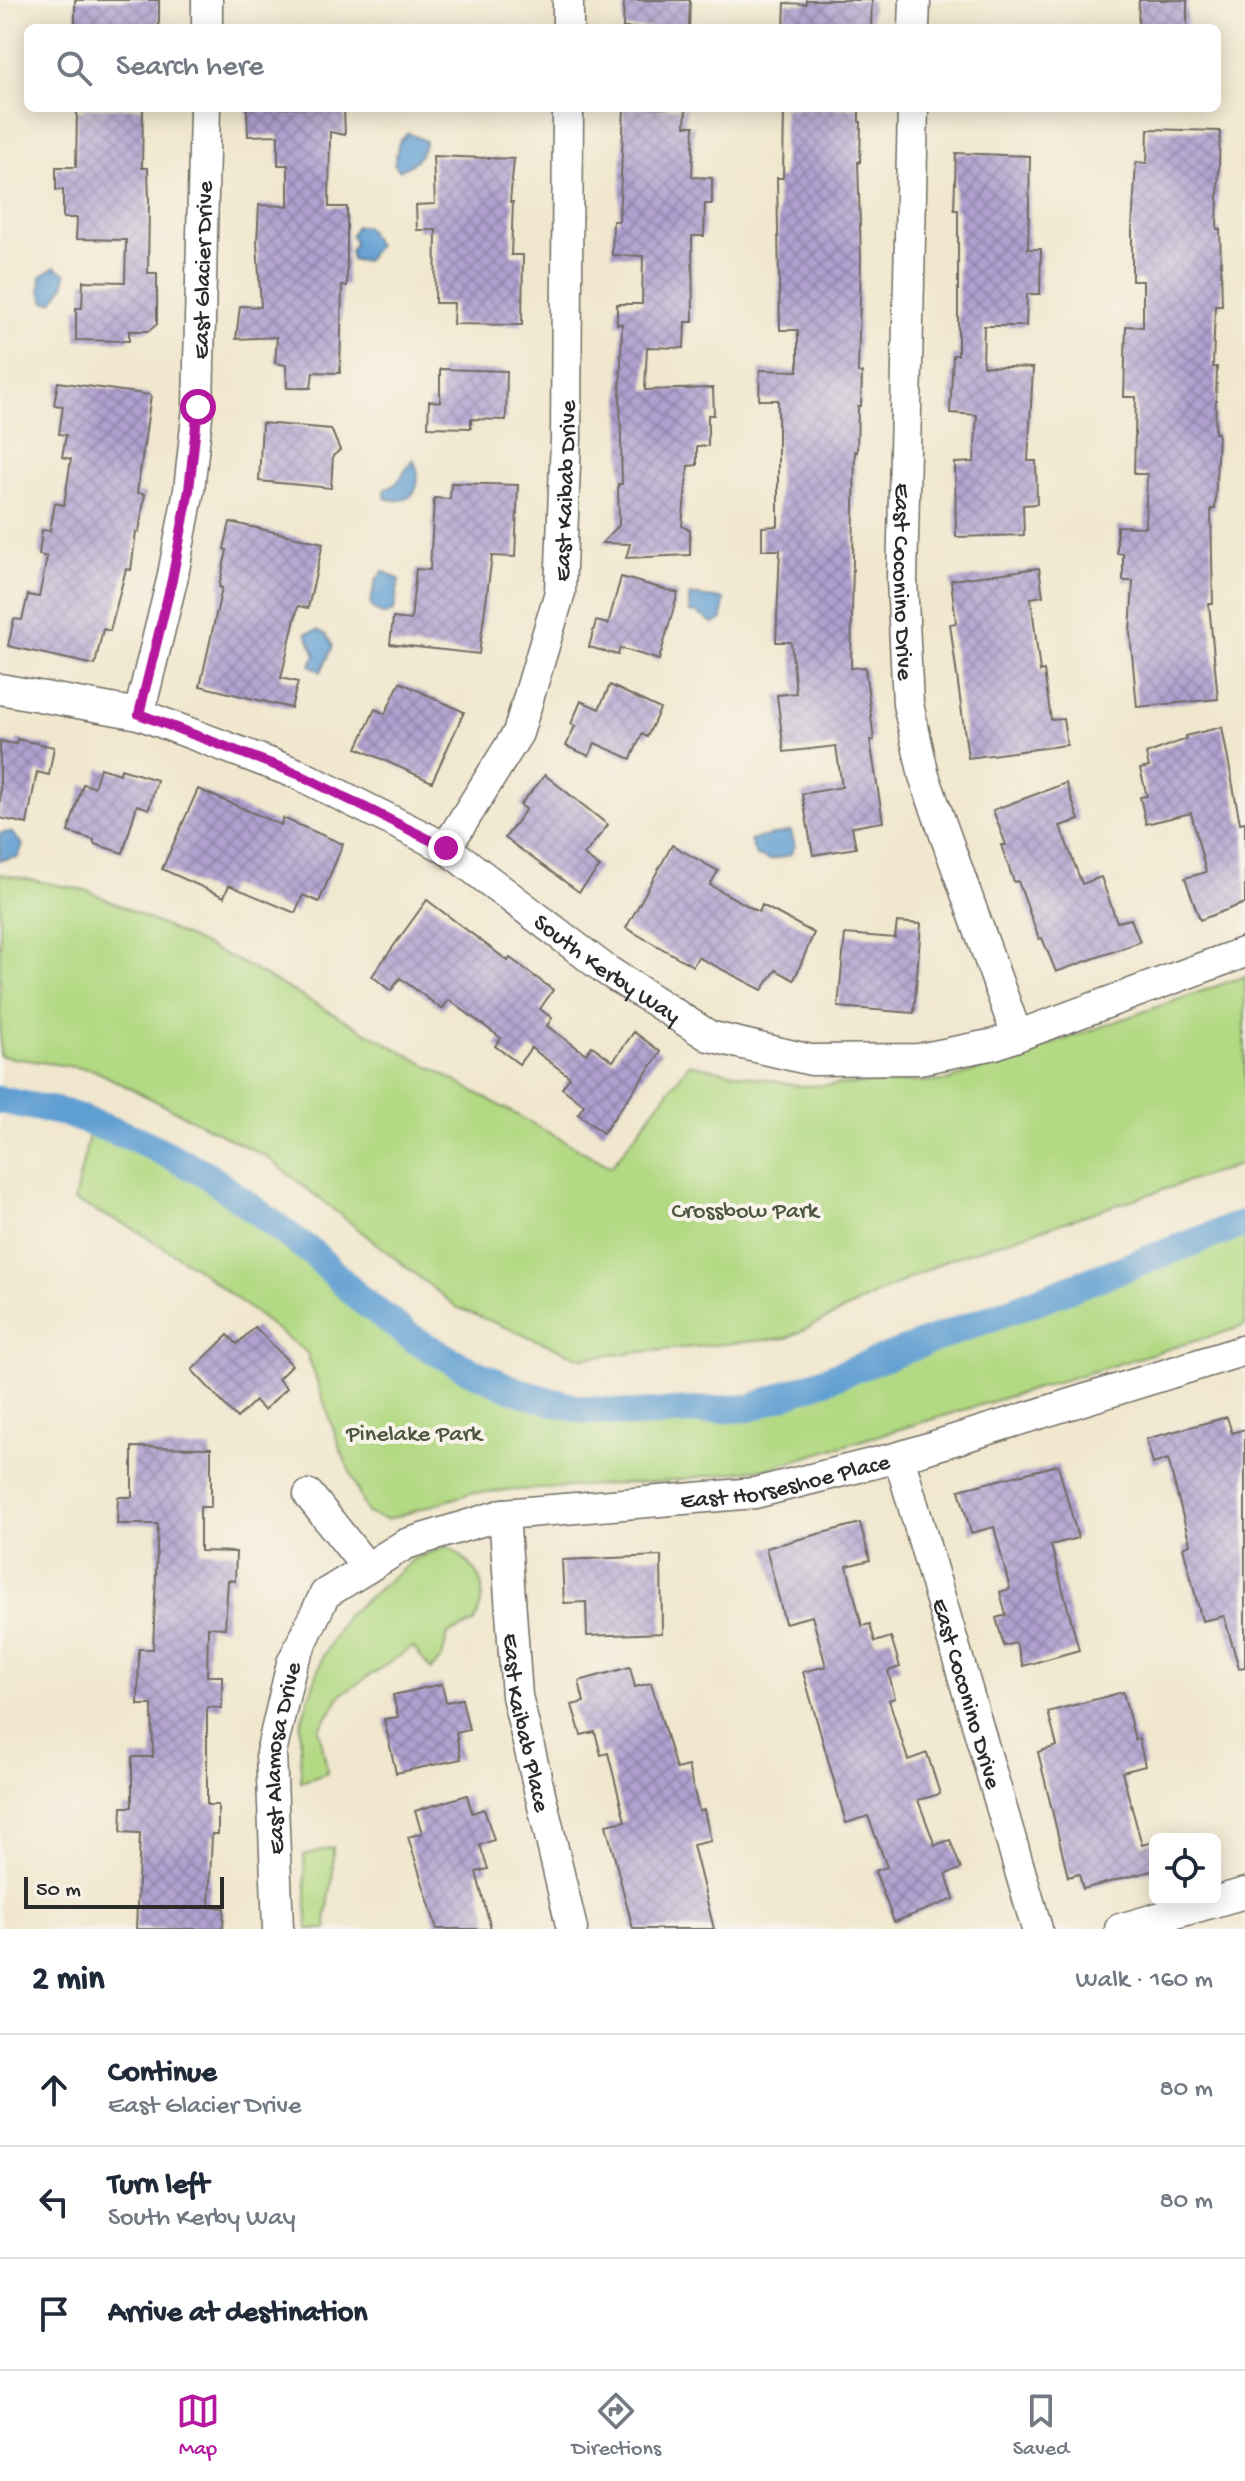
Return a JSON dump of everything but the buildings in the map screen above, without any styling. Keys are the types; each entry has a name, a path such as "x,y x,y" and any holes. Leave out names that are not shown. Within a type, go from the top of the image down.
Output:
{"street":[{"path":"207,0 207,24"},
{"path":"568,0 568,24"},
{"path":"914,24 915,0"},
{"name":"East Glacier Drive","path":"139,714 172,580 191,476 198,407 205,112"},
{"name":"East Kaibab Drive","path":"446,848 518,733 560,592 566,438 568,112"},
{"name":"East Coconino Drive","path":"913,112 902,580 908,704 924,776 1017,1036"},
{"name":"South Kerby Way","path":"0,689 139,714 298,774 446,848 606,970 709,1036 811,1060 919,1059 995,1044 1245,952"},
{"name":"East Horseshoe Place","path":"325,1594 406,1544 504,1514 755,1493 899,1457 1245,1350"},
{"name":"East Coconino Drive","path":"899,1457 1037,1929"},
{"path":"309,1495 367,1568"},
{"name":"East Kaibab Place","path":"504,1514 517,1696 572,1929"},
{"name":"East Alamosa Drive","path":"278,1929 271,1753 292,1663 325,1594"},
{"path":"1120,1929 1245,1893"}],"green space":[{"name":"Crossbow Park","path":"0,874 89,891 238,961 611,1167 689,1064 800,1086 947,1081 1245,976 1245,1163 947,1260 787,1338 581,1358 458,1308 267,1157 94,1070 0,1056"},
{"name":"Pinelake Park","path":"91,1126 149,1149 203,1178 285,1239 376,1319 424,1350 471,1376 552,1408 591,1415 689,1418 745,1412 837,1382 1245,1230 1245,1326 769,1468 666,1481 471,1493 386,1520 367,1513 340,1448 307,1353 195,1267 132,1228 74,1201"},
{"path":"447,1546 468,1562 480,1578 482,1598 474,1623 448,1634 442,1658 431,1670 413,1647 342,1694 319,1729 328,1773 301,1782 300,1726 322,1658 345,1617 414,1559"},
{"path":"333,1847 333,1875 326,1920 328,1929 308,1929 304,1855"}],"water":[{"path":"408,133 426,141 416,160 399,170 394,164 399,142"},
{"path":"356,226 366,226 377,245 366,261 352,260 350,251 355,243 351,235"},
{"path":"55,267 66,274 64,286 53,302 45,302 40,289 41,276"},
{"path":"413,459 418,476 415,491 404,499 385,498 385,489 398,481"},
{"path":"383,571 399,579 394,611 385,615 375,611 370,604 376,580"},
{"path":"689,595 724,599 722,619 714,624 697,613 689,612"},
{"path":"318,630 326,635 333,646 321,672 310,665 316,655 306,633"},
{"path":"791,831 795,846 790,855 770,860 756,856 750,840"},
{"path":"11,832 23,845 18,857 0,860 0,833"}],"waterway":[{"path":"0,1100 65,1113 139,1140 206,1174 314,1254 360,1299 415,1340 469,1370 525,1394 579,1409 636,1414 750,1408 1245,1223"}],"route":[{"path":"198,407 189,490 172,580 139,714 298,774 446,848"}]}
